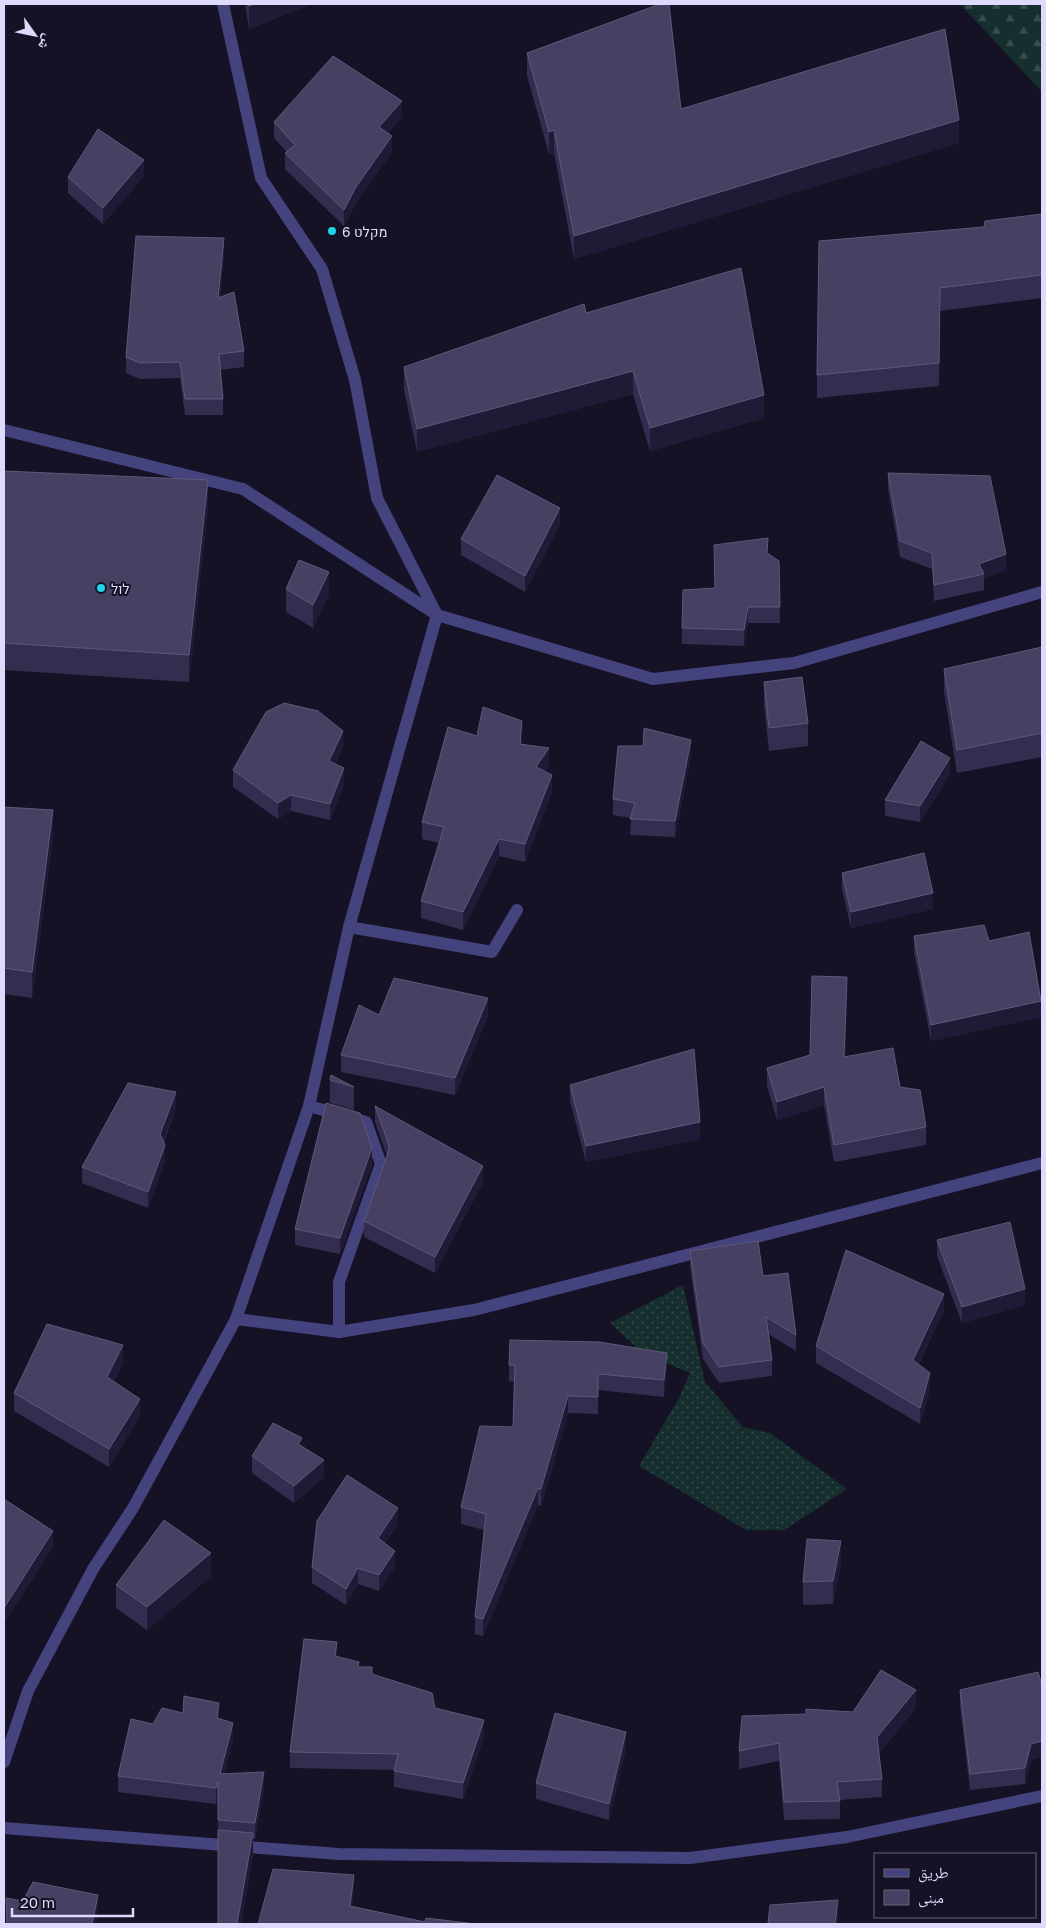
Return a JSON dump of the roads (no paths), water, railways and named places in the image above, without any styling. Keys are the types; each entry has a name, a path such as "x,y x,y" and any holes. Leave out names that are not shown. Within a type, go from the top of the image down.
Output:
{"street":[{"path":"4,1762 28,1691 94,1569 133,1508 236,1319 309,1106 349,927 437,615 377,498 355,380 322,269 261,178 224,4"},
{"path":"4,430 243,489 437,615 653,680 794,663 1042,592"},
{"path":"349,927 492,952 517,910"},
{"path":"309,1106 366,1122 381,1164 339,1282 339,1332"},
{"path":"236,1319 339,1332 474,1310 1042,1163"},
{"path":"4,1828 339,1854 690,1858 847,1837 1042,1796"}],"place":[{"name":"מקלט 6","path":"332,231"},
{"name":"לול","path":"101,588"}]}
